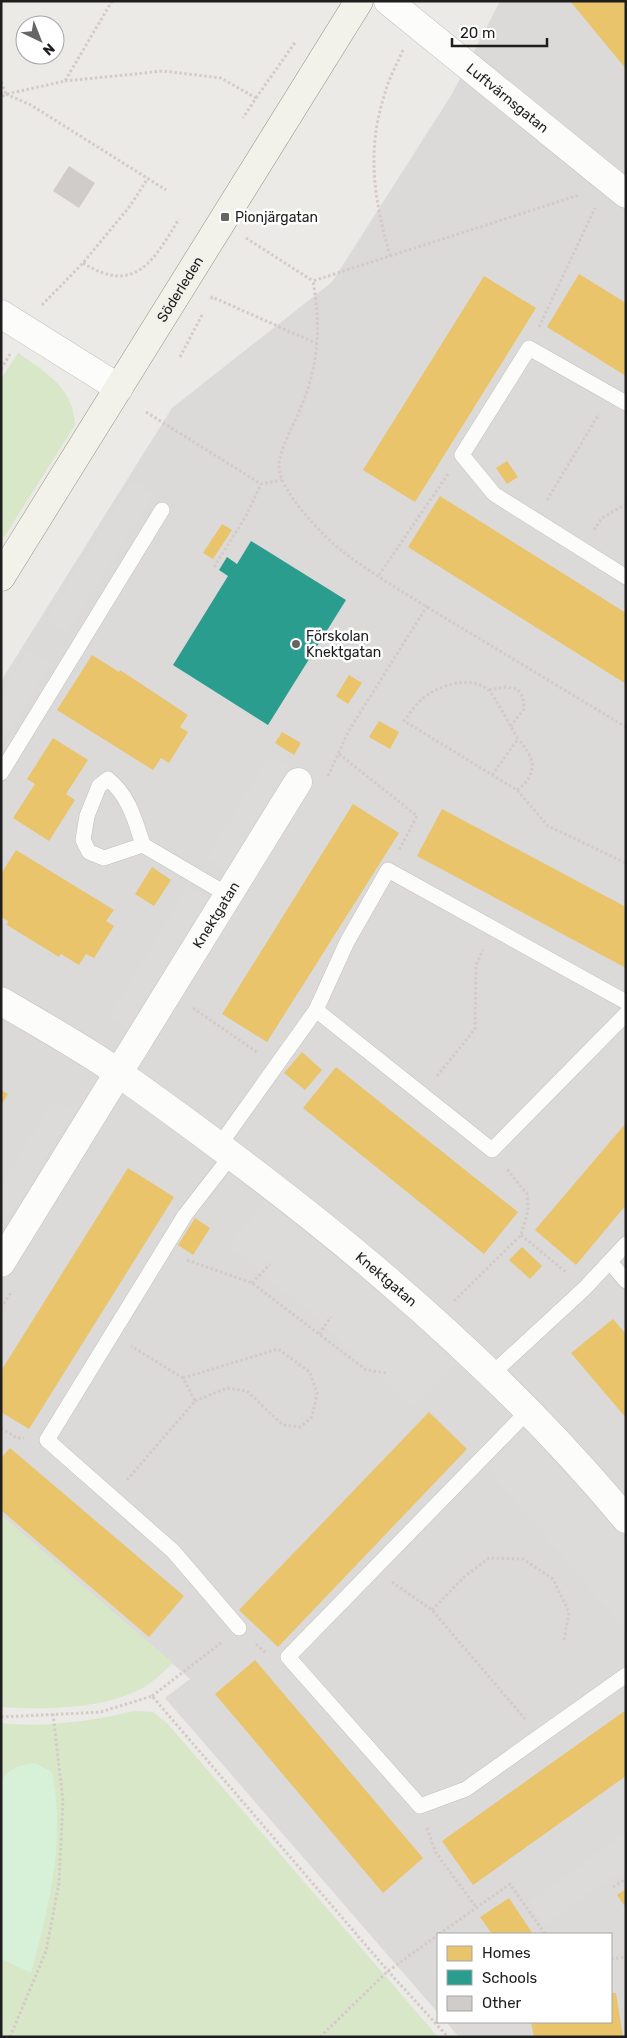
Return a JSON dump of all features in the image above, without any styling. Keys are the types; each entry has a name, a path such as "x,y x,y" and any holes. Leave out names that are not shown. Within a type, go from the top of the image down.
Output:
{"main road":[{"name":"Söderleden","path":"1,577 359,1"}],"street":[{"name":"Luftvärnsgatan","path":"388,1 626,194"},
{"path":"1,314 119,388"},
{"name":"Knektgatan","path":"4,1254 119,1073 298,782"},
{"name":"Knektgatan","path":"1,1001 119,1073 311,1215 435,1320 493,1373 529,1410 626,1519"}],"lane":[{"path":"626,403 529,348 462,454 494,494 534,521 626,577"},
{"path":"1,773 162,510"},
{"path":"143,845 104,858 89,852 83,840 87,816 99,786 108,779 117,786 133,811 143,845 228,895"},
{"path":"239,1628 173,1551 47,1440 184,1214 225,1151 275,1066 316,1010 348,942 388,870 626,1002"},
{"path":"316,1010 492,1150 626,1014"},
{"path":"493,1373 585,1288 626,1244"},
{"path":"610,1262 626,1281"},
{"path":"529,1410 288,1657 420,1806 466,1789 626,1675"}],"path":[{"path":"65,81 112,1"},
{"path":"390,256 375,198 373,169 376,133 385,93 404,48 419,25"},
{"path":"243,118 301,34"},
{"path":"1,97 6,94 65,81 163,71 221,78 256,98"},
{"path":"1,82 6,94 31,105 166,190"},
{"path":"25,330 44,304 83,263 130,206 148,178"},
{"path":"313,281 585,193"},
{"path":"529,348 597,203"},
{"path":"83,263 100,274 113,277 131,275 148,264 160,250 179,218"},
{"path":"244,236 313,281 318,313 318,344 302,404 279,467 282,480 291,496 311,520 341,550 427,606 626,727"},
{"path":"180,357 212,297 318,344"},
{"path":"534,521 611,394"},
{"path":"146,412 261,484 282,480"},
{"path":"379,575 462,454"},
{"path":"214,567 246,516 261,484"},
{"path":"581,550 602,518 626,504"},
{"path":"327,778 348,732 427,606"},
{"path":"517,790 525,785 532,770 532,757 510,727 489,690 480,685 461,682 434,691 420,701 404,721 517,790 548,826 626,863"},
{"path":"489,690 505,687 516,689 523,698 524,709 510,727"},
{"path":"492,775 518,739"},
{"path":"339,754 416,816 388,870"},
{"path":"422,1095 475,1029 476,965 493,929"},
{"path":"188,1005 275,1066"},
{"path":"435,1320 521,1235 528,1211 526,1194 492,1150"},
{"path":"521,1235 585,1288"},
{"path":"162,1251 252,1283 366,1370 387,1373"},
{"path":"252,1283 270,1264"},
{"path":"319,1334 331,1317"},
{"path":"112,1334 184,1378 195,1402"},
{"path":"112,1497 195,1402 228,1388 247,1391 283,1425 300,1426 312,1417 317,1393 310,1372 278,1348 184,1378"},
{"path":"432,1610 464,1577 488,1558 524,1559 554,1579 569,1612 564,1640"},
{"path":"377,1565 398,1588 432,1610 511,1701 539,1738"},
{"path":"1,1718 101,1712 152,1696 239,1628 267,1654 288,1657"},
{"path":"152,1696 388,1971 448,2037"},
{"path":"10,2037 46,1951 59,1883 63,1801 53,1714"},
{"path":"420,1806 436,1853 476,1907"},
{"path":"613,1887 626,1879"},
{"path":"440,1933 510,1884 544,1933"},
{"path":"320,2037 388,1971 437,1935"},
{"path":"612,1959 626,1957"}],"shaded area":[{"path":"500,1 626,1 626,2037 459,2037 447,2023 612,2023 612,1933 437,1933 437,2012 165,1698 190,1679 1,1515 1,681 172,408 332,282 452,94"},
{"path":"132,480 154,493 67,633 46,620"},
{"path":"28,650 50,663 1,745 1,695"},
{"path":"270,755 289,766 225,869 207,858"},
{"path":"188,887 207,899 127,1029 108,1018"},
{"path":"54,1099 74,1111 5,1225 1,1223 1,1184"},
{"path":"265,1201 360,1276 456,1363 413,1408 317,1318 229,1246"},
{"path":"527,1430 626,1543 626,1631 488,1469"},
{"path":"626,1832 626,1867 546,1925 529,1902"}],"green space":[{"path":"18,353 48,374 64,391 73,412 75,425 1,542 1,379"},
{"path":"1,1515 173,1663 143,1687 118,1698 68,1707 1,1707"},
{"path":"134,1711 153,1712 167,1723 438,2037 1,2037 1,1723 34,1725 68,1723"},
{"path":"35,1763 52,1772 56,1797 57,1823 54,1873 44,1924 31,1973 1,1959 1,1782 11,1770"}],"building: Homes":[{"path":"570,1 626,1 626,69 575,7"},
{"path":"579,274 626,303 626,376 547,327"},
{"path":"484,276 536,308 415,502 363,470"},
{"path":"507,461 518,477 507,484 496,468"},
{"path":"440,496 626,613 626,684 408,547"},
{"path":"222,524 232,530 213,559 203,553"},
{"path":"92,655 119,672 120,670 188,715 180,727 188,732 169,763 161,758 153,770 57,710"},
{"path":"349,675 362,683 348,704 336,696"},
{"path":"379,721 399,732 390,749 369,737"},
{"path":"282,732 301,743 294,755 275,743"},
{"path":"53,738 88,760 66,794 75,800 49,841 13,818 35,784 27,779"},
{"path":"353,804 399,833 267,1042 222,1014"},
{"path":"442,809 626,907 626,968 417,856"},
{"path":"16,850 114,910 106,921 114,926 94,958 86,954 79,965 61,954 59,957 7,925 8,921 1,917 1,874"},
{"path":"152,867 171,880 154,906 135,894"},
{"path":"302,1052 322,1070 305,1090 284,1073"},
{"path":"336,1067 518,1212 484,1254 303,1108"},
{"path":"1,1090 8,1094 1,1105"},
{"path":"626,1123 626,1205 576,1265 535,1230"},
{"path":"128,1168 174,1197 29,1429 1,1412 1,1371"},
{"path":"195,1218 210,1228 193,1255 178,1245"},
{"path":"522,1247 542,1266 530,1279 509,1260"},
{"path":"613,1319 626,1334 626,1418 571,1353"},
{"path":"429,1412 467,1449 278,1647 239,1610"},
{"path":"10,1448 184,1596 149,1637 1,1510 1,1458"},
{"path":"255,1660 423,1858 383,1893 215,1694"},
{"path":"626,1710 626,1776 473,1885 442,1841"},
{"path":"626,1889 626,1908 617,1895"},
{"path":"509,1898 532,1933 491,1933 480,1917"},
{"path":"612,1993 616,1993 623,2037 534,2037 531,2023 612,2023"}],"building: Schools":[{"path":"251,541 346,600 268,725 173,665 228,576 219,570 227,557 237,564"}],"building: Other":[{"path":"69,166 95,183 79,208 53,191"}],"place":[{"name":"Pionjärgatan","path":"225,217"},
{"name":"Förskolan Knektgatan","path":"296,644"}]}
